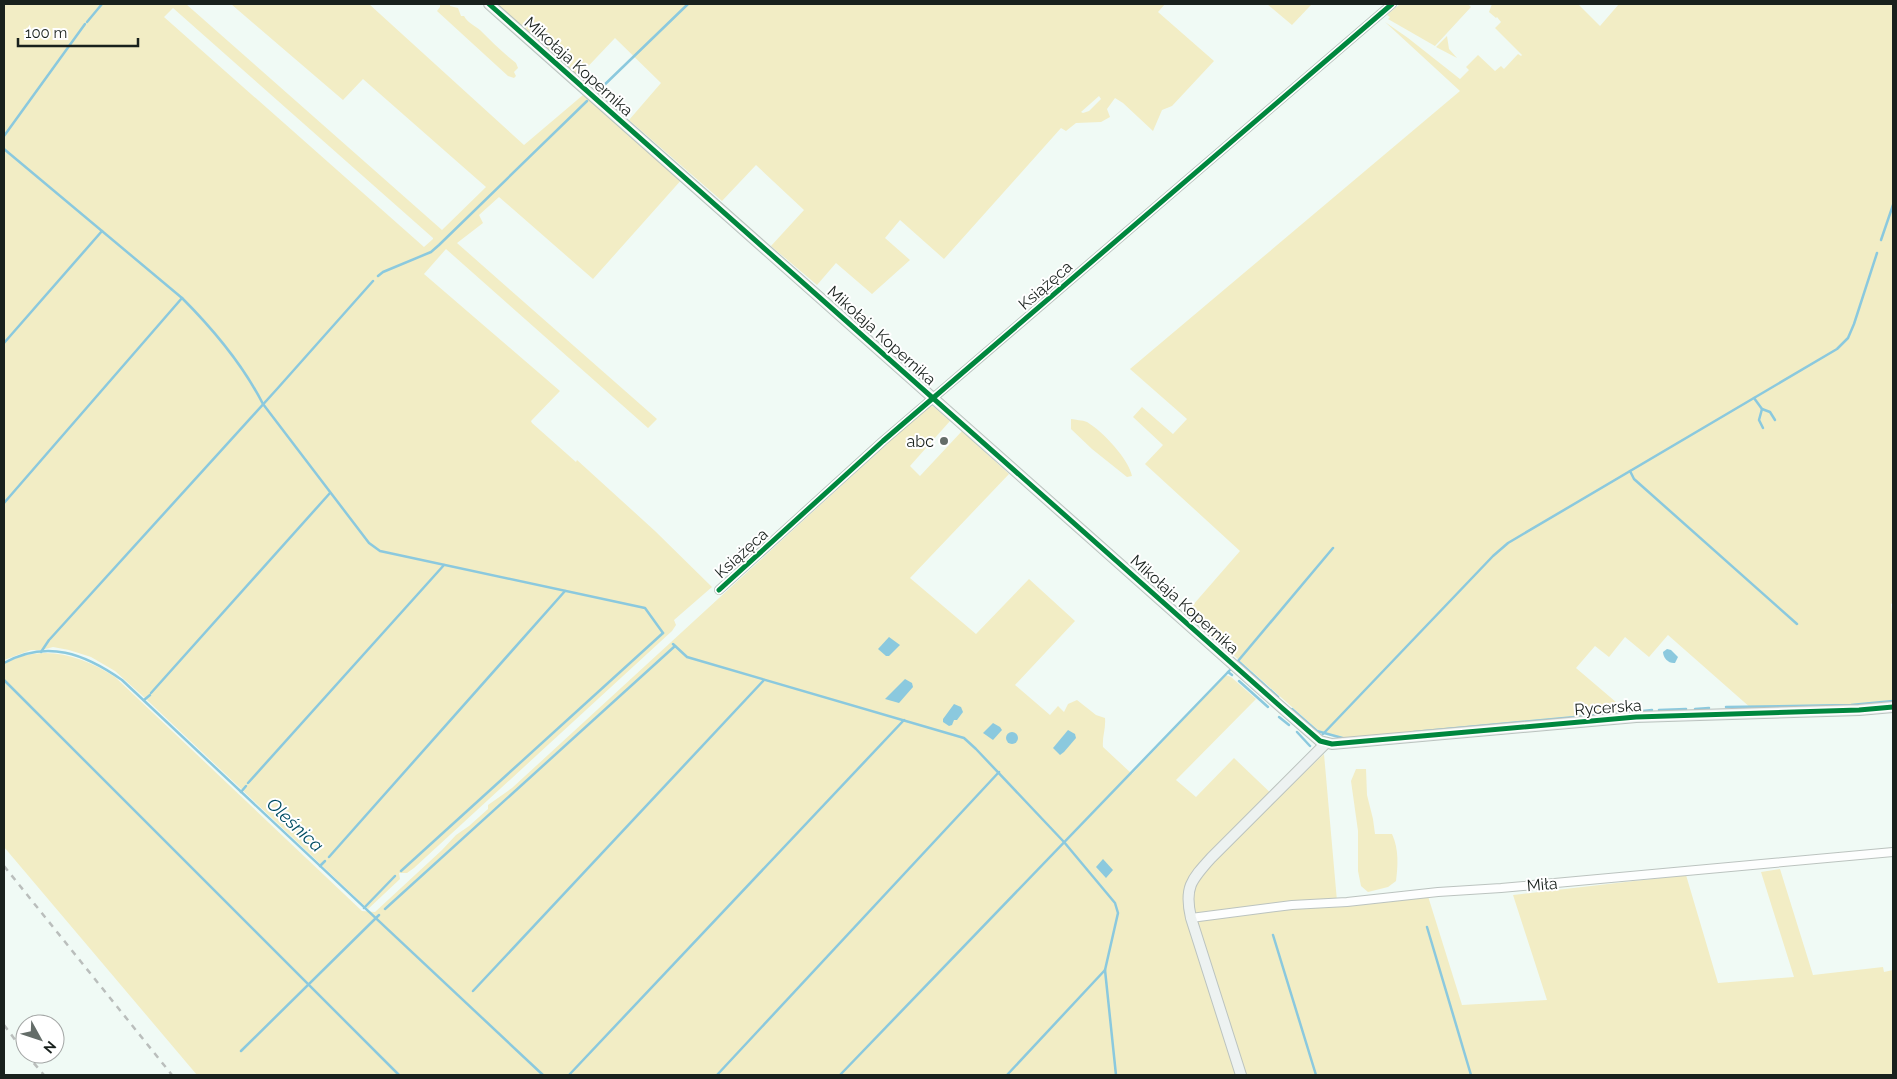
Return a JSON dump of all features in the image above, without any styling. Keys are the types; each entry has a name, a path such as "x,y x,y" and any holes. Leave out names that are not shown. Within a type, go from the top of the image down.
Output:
{"street":[{"name":"Mikołaja Kopernika","path":"489,4 1315,738 1326,743"},
{"name":"Książęca","path":"719,590 883,441 1392,4"},
{"name":"Rycerska","path":"1326,743 1636,717 1859,710 1893,707"},
{"path":"1242,1075 1191,918 1188,902 1189,890 1197,874 1326,743"},
{"name":"Miła","path":"1191,918 1292,905 1347,902 1438,892 1501,888 1893,852"}],"shaded area":[{"path":"4,4 186,4 442,230 486,187 363,79 343,100 231,4 369,4 524,145 583,95 683,178 593,279 499,197 479,215 483,223 457,243 657,419 648,428 446,249 424,274 560,391 531,421 532,423 576,462 577,460 655,531 712,587 674,620 676,625 672,631 414,868 407,873 399,873 400,879 368,909 115,671 91,657 53,647 31,650 4,660","holes":["173,8 433,238 424,247 164,17"]},
{"path":"440,4 450,4 450,6 458,8 461,16 464,16 516,63 518,68 514,72 516,76 514,78 508,76 437,11"},
{"path":"495,4 1165,4 1158,12 1214,61 1172,106 1162,110 1153,131 1115,98 1107,109 1110,117 1101,122 1076,123 1066,131 1061,128 944,259 900,220 885,238 910,260 872,294 836,263 817,285 771,246 804,210 756,165 722,201 629,120 661,83 615,38 578,77","holes":["1099,96 1101,99 1089,111 1081,112"]},
{"path":"1267,4 1310,4 1311,5 1292,25"},
{"path":"1400,4 1468,4 1471,7 1435,46 1388,19 1390,17 1387,15"},
{"path":"1492,4 1578,4 1600,26 1619,4 1893,4 1893,603 1891,604 1893,622 1893,702 1858,706 1752,709 1668,635 1649,657 1625,637 1609,657 1595,646 1576,668 1630,714 1346,739 1318,730 1186,613 1240,551 1145,464 1163,445 1133,417 1142,407 1173,434 1187,419 1130,369 1460,91 1385,22 1460,79 1469,70 1466,67 1478,55 1495,71 1501,66 1504,69 1518,54 1522,55 1495,28 1501,22 1489,12"},
{"path":"1447,36 1449,49 1457,58 1436,47"},
{"path":"932,406 950,421 910,466 920,476 962,431 1009,474 910,578 976,634 1029,579 1075,621 1015,685 1050,715 1058,706 1064,712 1068,704 1077,700 1096,715 1105,718 1103,747 1132,774 1226,675 1231,677 1256,699 1176,780 1196,797 1234,758 1277,799 1324,754 1337,901 1427,893 1462,1005 1547,1000 1513,895 1686,875 1718,983 1794,977 1761,872 1780,869 1813,975 1883,967 1884,972 1893,970 1893,1075 197,1075 4,847 4,664 32,654 61,654 89,663 115,677 362,911 375,912 456,835 488,809 488,805 512,788 926,408"},
{"path":"1071,419 1087,422 1100,432 1126,462 1132,476 1127,477 1092,449 1071,429"},
{"path":"1356,769 1366,769 1367,795 1375,834 1392,834 1397,852 1396,881 1388,887 1368,892 1361,886 1358,871 1358,831 1351,781"}],"water":[{"path":"889,637 900,645 889,656 886,656 878,649"},
{"path":"1667,649 1671,650 1678,657 1675,663 1669,662 1664,656 1663,652"},
{"path":"905,679 912,683 913,687 899,703 885,699"},
{"path":"954,704 961,707 963,712 949,726 943,722 943,719"},
{"path":"993,723 1002,730 993,740 983,733"},
{"path":"1068,730 1075,734 1076,738 1060,755 1053,748"},
{"path":"1012,732 1018,738 1012,744 1006,738"},
{"path":"1103,859 1113,870 1106,878 1096,867"}],"waterway":[{"path":"87,22 102,4"},
{"path":"597,92 688,4"},
{"path":"4,136 85,24"},
{"path":"378,276 383,272 431,252 587,101"},
{"path":"4,149 182,298 227,348 247,376 263,404 369,543 380,551 645,608 663,633"},
{"path":"1881,240 1893,205"},
{"path":"4,343 102,231"},
{"path":"1323,734 1493,556 1508,543 1837,349 1848,338 1854,324 1877,253"},
{"path":"50,639 373,281"},
{"path":"4,503 182,298"},
{"path":"1754,398 1762,409 1770,412 1775,420"},
{"path":"1762,409 1759,420 1763,428"},
{"path":"1630,471 1634,479 1797,624"},
{"path":"151,693 330,493"},
{"path":"1278,697 1238,661 1333,548"},
{"path":"248,783 444,565"},
{"path":"329,857 565,591"},
{"path":"401,871 663,633"},
{"path":"41,652 49,640"},
{"path":"673,644 687,657 964,738 976,749 1064,842 1115,903 1118,913 1105,970 1116,1075"},
{"path":"385,909 675,646"},
{"name":"Oleśnica","path":"4,663 35,652 65,653 94,663 122,680 543,1075"},
{"path":"840,1075 1230,670"},
{"path":"1228,672 1232,675"},
{"path":"4,680 399,1075"},
{"path":"473,991 764,680"},
{"path":"1239,681 1268,707"},
{"name":"Oleśnica","path":"144,700 150,695"},
{"path":"1726,707 1851,705 1893,701"},
{"path":"1695,709 1709,708"},
{"path":"1292,709 1317,731 1346,739"},
{"path":"1659,710 1686,709"},
{"path":"1643,711 1652,710"},
{"path":"1414,732 1629,712"},
{"path":"1279,717 1289,725"},
{"path":"569,1075 904,720"},
{"path":"1297,732 1310,746"},
{"path":"717,1075 999,772"},
{"name":"Oleśnica","path":"241,792 246,786"},
{"name":"Oleśnica","path":"320,866 325,861"},
{"path":"364,908 395,876"},
{"path":"241,1051 379,915"},
{"path":"1427,927 1471,1075"},
{"path":"1273,935 1316,1075"},
{"path":"1007,1075 1105,970"}],"railway":[{"path":"4,866 172,1075"},
{"path":"4,1025 15,1040"},
{"path":"35,1064 44,1075"}],"cycle path":[{"path":"489,4 1320,741 1332,744 1636,717 1859,710 1893,707"},
{"path":"719,590 883,441 1392,4"}],"place":[{"name":"abc","path":"944,441"}]}
